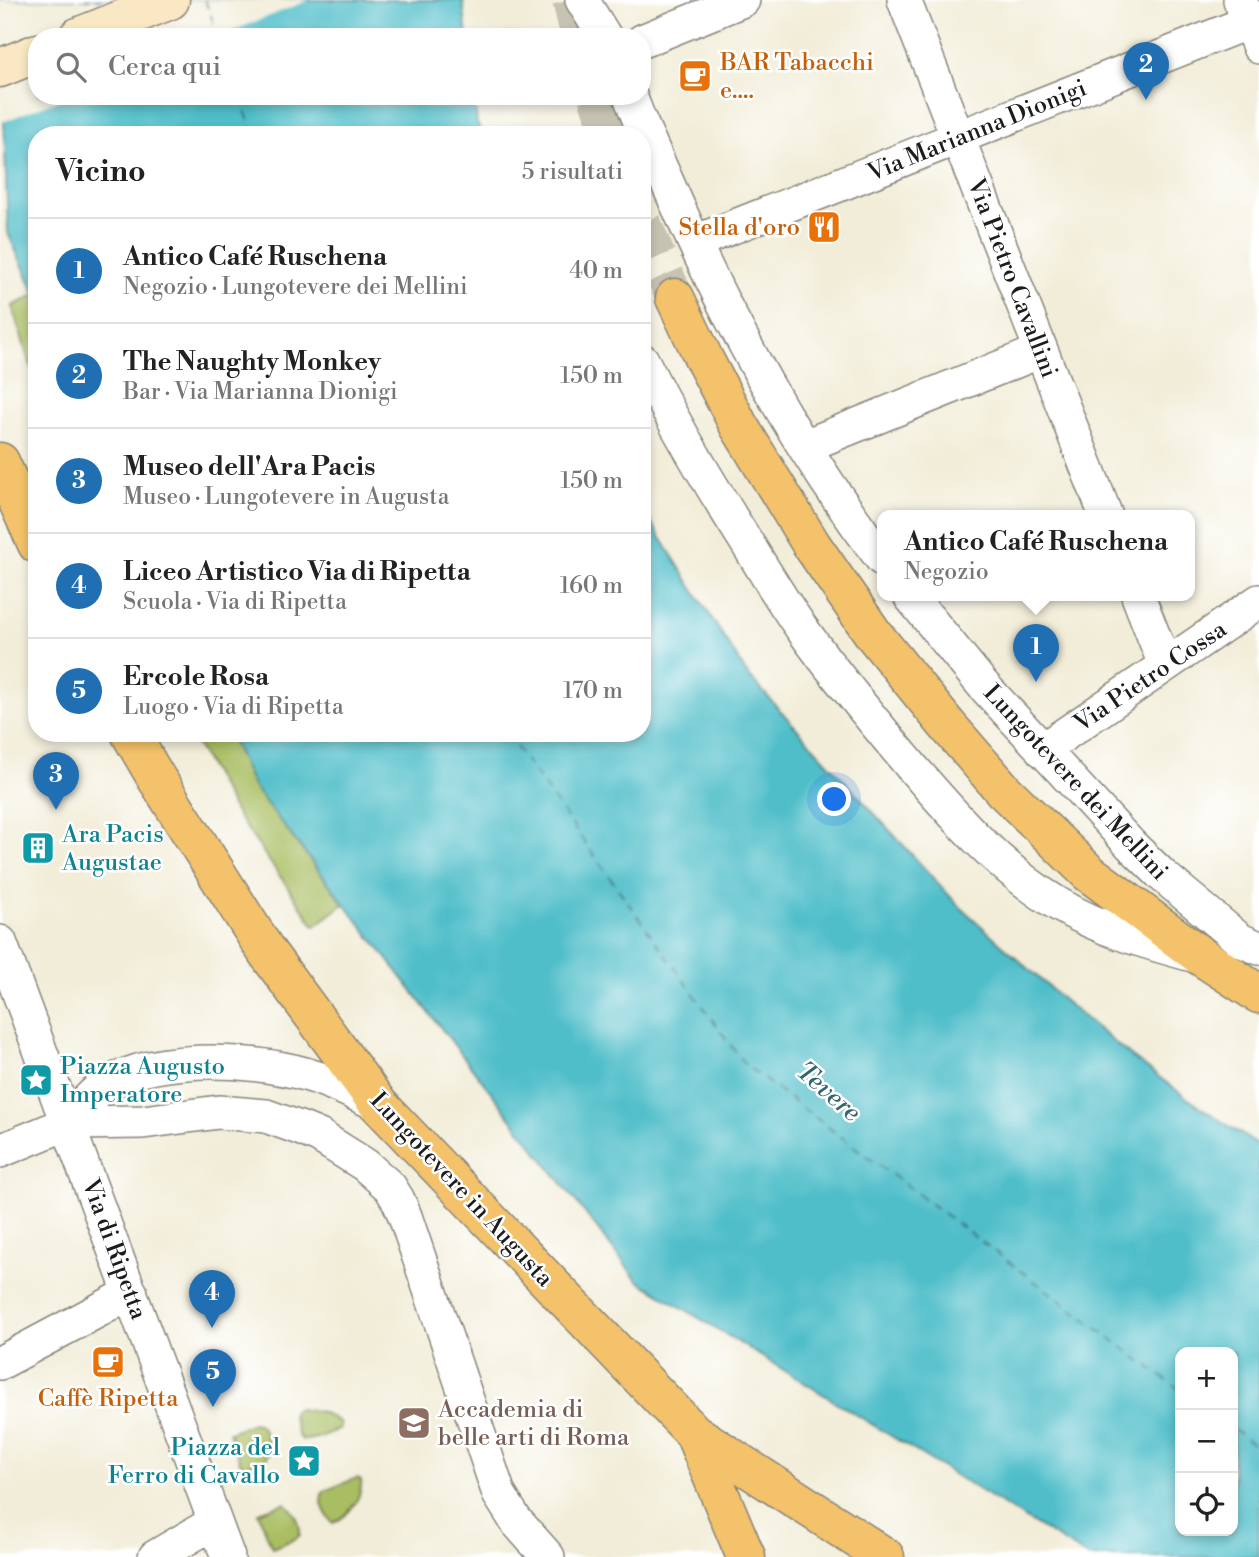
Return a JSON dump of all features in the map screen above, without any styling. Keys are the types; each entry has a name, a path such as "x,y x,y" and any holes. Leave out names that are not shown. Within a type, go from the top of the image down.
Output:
{"main road":[{"name":"Lungotevere dei Mellini","path":"675,298 739,426 785,503 874,635 923,697 1004,792 1088,873 1202,957 1259,994"},
{"path":"0,462 28,524"},
{"name":"Lungotevere in Augusta","path":"135,742 266,951 379,1105 694,1433 885,1557"},
{"path":"694,1433 746,1557"}],"street":[{"path":"100,28 170,0"},
{"path":"582,0 599,28"},
{"path":"604,0 609,28"},
{"path":"651,37 743,0"},
{"name":"Via Pietro Cavallini","path":"904,0 1104,510"},
{"name":"Via Marianna Dionigi","path":"695,242 1252,22"},
{"path":"0,68 28,57"},
{"path":"651,150 737,330 771,391 877,552"},
{"path":"805,446 1041,351"},
{"path":"651,378 697,462 792,615 897,750 960,821 1015,874 1059,905 1127,937 1202,957"},
{"name":"Lungotevere dei Mellini","path":"914,601 983,685 1131,845 1163,876 1240,940 1259,948"},
{"path":"1140,601 1165,665"},
{"name":"Via Pietro Cossa","path":"1042,750 1259,601"},
{"name":"Via di Ripetta","path":"0,942 229,1557"},
{"path":"68,1123 97,1091 111,1082 130,1074 193,1063 247,1064 303,1073 379,1105"},
{"path":"0,1151 68,1123 144,1122 219,1112 266,1116 302,1129 318,1136 379,1175 394,1194 405,1216 499,1494 516,1521 548,1557"},
{"path":"0,1363 131,1293"},
{"path":"155,1557 215,1522"}],"green space":[{"path":"28,298 28,358 12,306"},
{"path":"195,742 233,742 253,786 344,904 315,926 237,815"},
{"path":"298,1409 322,1412 339,1422 340,1427 317,1438 302,1440 298,1436 292,1414"},
{"path":"253,1423 263,1429 271,1451 265,1459 242,1467 229,1432"},
{"path":"357,1478 361,1480 361,1486 357,1499 344,1516 333,1523 324,1510 322,1494"},
{"path":"285,1503 296,1517 300,1535 272,1548 258,1512"}],"water":[{"path":"0,0 463,0 466,28 28,28 28,105 475,105 478,126 28,126 28,278 8,233 4,122 0,94"},
{"name":"Tevere","path":"651,522 747,674 957,904 1062,999 1132,1057 1259,1146 1259,1557 1088,1557 637,1280 253,786 233,742 651,742"}],"pier":[{"path":"0,0 309,0 239,28 28,28 28,105 45,105 0,123"}],"ferry route":[{"path":"205,0 216,28"},
{"path":"243,105 251,126"},
{"path":"512,742 745,1065 1175,1386"},
{"path":"1238,1433 1259,1448"}],"tunnel":[{"path":"571,0 578,28"},
{"path":"600,105 607,126"},
{"path":"651,243 675,298"}],"place":[{"name":"BAR Tabacchi e....","path":"695,76"},
{"name":"The Naughty Monkey","path":"1146,100"},
{"name":"Stella d'oro","path":"824,227"},
{"name":"Antico Café Ruschena","path":"1036,682"},
{"name":"Museo dell'Ara Pacis","path":"56,810"},
{"name":"Ara Pacis Augustae","path":"38,848"},
{"name":"Piazza Augusto Imperatore","path":"36,1080"},
{"name":"Liceo Artistico Via di Ripetta","path":"212,1328"},
{"name":"Caffè Ripetta","path":"108,1362"},
{"name":"Ercole Rosa","path":"213,1407"},
{"name":"Accademia di belle arti di Roma","path":"414,1423"},
{"name":"Piazza del Ferro di Cavallo","path":"304,1461"}]}
